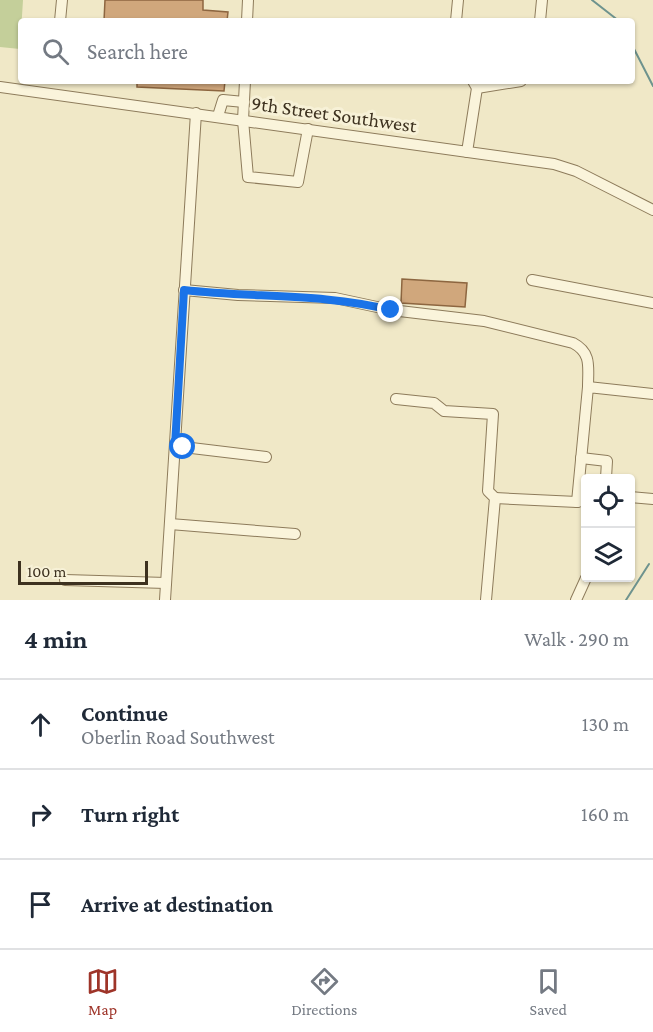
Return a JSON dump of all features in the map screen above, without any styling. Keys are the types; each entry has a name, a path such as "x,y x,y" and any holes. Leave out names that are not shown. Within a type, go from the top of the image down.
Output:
{"street":[{"path":"60,18 62,0"},
{"path":"247,18 248,0"},
{"path":"456,18 458,0"},
{"path":"540,18 542,0"},
{"path":"56,94 57,84"},
{"path":"245,84 243,120 248,177 298,182 308,129"},
{"path":"467,152 475,84"},
{"name":"9th Street Southwest","path":"0,87 218,116 565,167 653,210"},
{"path":"218,116 223,100 244,102"},
{"path":"165,600 196,113"},
{"path":"532,280 653,303"},
{"path":"184,290 238,295 335,298 391,310 484,321 573,344 583,349 589,359 581,474"},
{"path":"588,387 653,394"},
{"path":"396,399 434,403 444,411 493,414 488,491 495,498 581,501"},
{"path":"175,446 266,457"},
{"path":"581,458 607,461 606,474"},
{"path":"635,497 653,499"},
{"path":"486,600 495,498"},
{"path":"170,524 296,534"},
{"path":"65,580 166,583"},
{"path":"576,600 584,582"}],"green space":[{"path":"0,0 23,0 22,18 18,18 18,49 0,47"}],"building":[{"path":"105,0 203,0 203,10 228,12 227,18 104,18"},
{"path":"137,84 225,84 224,91 137,87"},
{"path":"402,279 467,283 465,307 401,303"}],"waterway":[{"path":"592,0 615,18"},
{"path":"635,51 653,86"},
{"path":"626,600 649,564"}],"route":[{"path":"183,447 175,446 184,290 238,295 335,298 391,310"}]}
